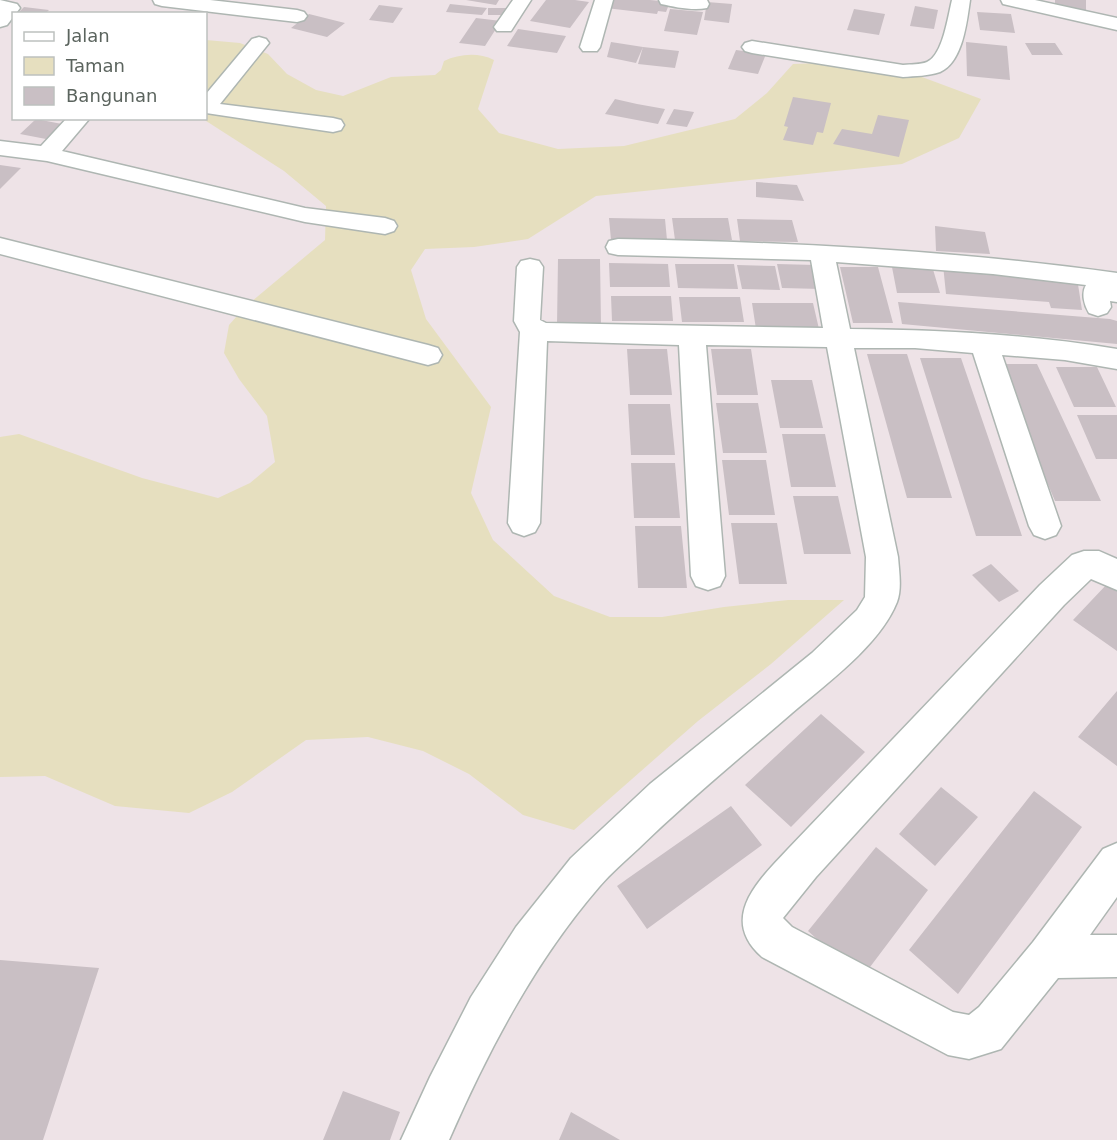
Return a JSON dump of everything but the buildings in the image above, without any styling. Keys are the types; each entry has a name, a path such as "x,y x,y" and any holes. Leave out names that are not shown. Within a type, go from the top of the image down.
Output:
{"street":[{"path":"162,0 187,9 297,16"},
{"path":"504,27 522,0"},
{"path":"590,47 604,0"},
{"path":"668,0 700,4"},
{"path":"752,47 903,71 923,70 938,66 944,58 956,25 961,0"},
{"path":"1011,0 1117,24"},
{"path":"0,4 10,8 0,21"},
{"path":"207,106 259,43"},
{"path":"207,107 333,125"},
{"path":"47,154 76,120"},
{"path":"0,148 47,154 305,215 385,226"},
{"path":"0,246 428,355"},
{"path":"618,247 822,253 1014,267 1117,280"},
{"path":"425,1140 446,1093 487,1014 531,942 585,872 663,797 824,664 869,620 881,600 882,557 822,253"},
{"path":"530,267 527,321 534,329 554,333 840,336 984,343 1065,350 1117,359"},
{"path":"524,523 534,329"},
{"path":"692,336 708,576"},
{"path":"984,343 1045,526"},
{"path":"1117,576 1099,565 1090,564 1084,565 1065,582 802,863 765,907 762,923 767,933 777,942 948,1033 969,1037 985,1033 995,1023 1048,957 1117,863"},
{"path":"1048,957 1117,956"}],"green space":[{"path":"207,40 240,43 268,54 287,74 316,90 343,96 391,77 435,75 441,70 444,61 456,57 475,55 488,57 494,60 478,109 499,133 558,149 624,146 735,119 767,93 793,64 845,62 914,74 981,99 959,138 902,164 596,196 528,239 474,247 425,249 411,270 426,319 491,407 471,493 493,540 554,596 610,617 662,617 788,600 844,600 771,664 698,721 574,830 523,815 469,774 423,751 368,737 306,740 232,792 189,813 115,806 45,776 0,777 0,437 19,434 142,478 218,498 250,483 275,462 267,416 239,379 224,353 229,325 245,307 325,240 326,206 284,171 205,120 207,120"}]}
